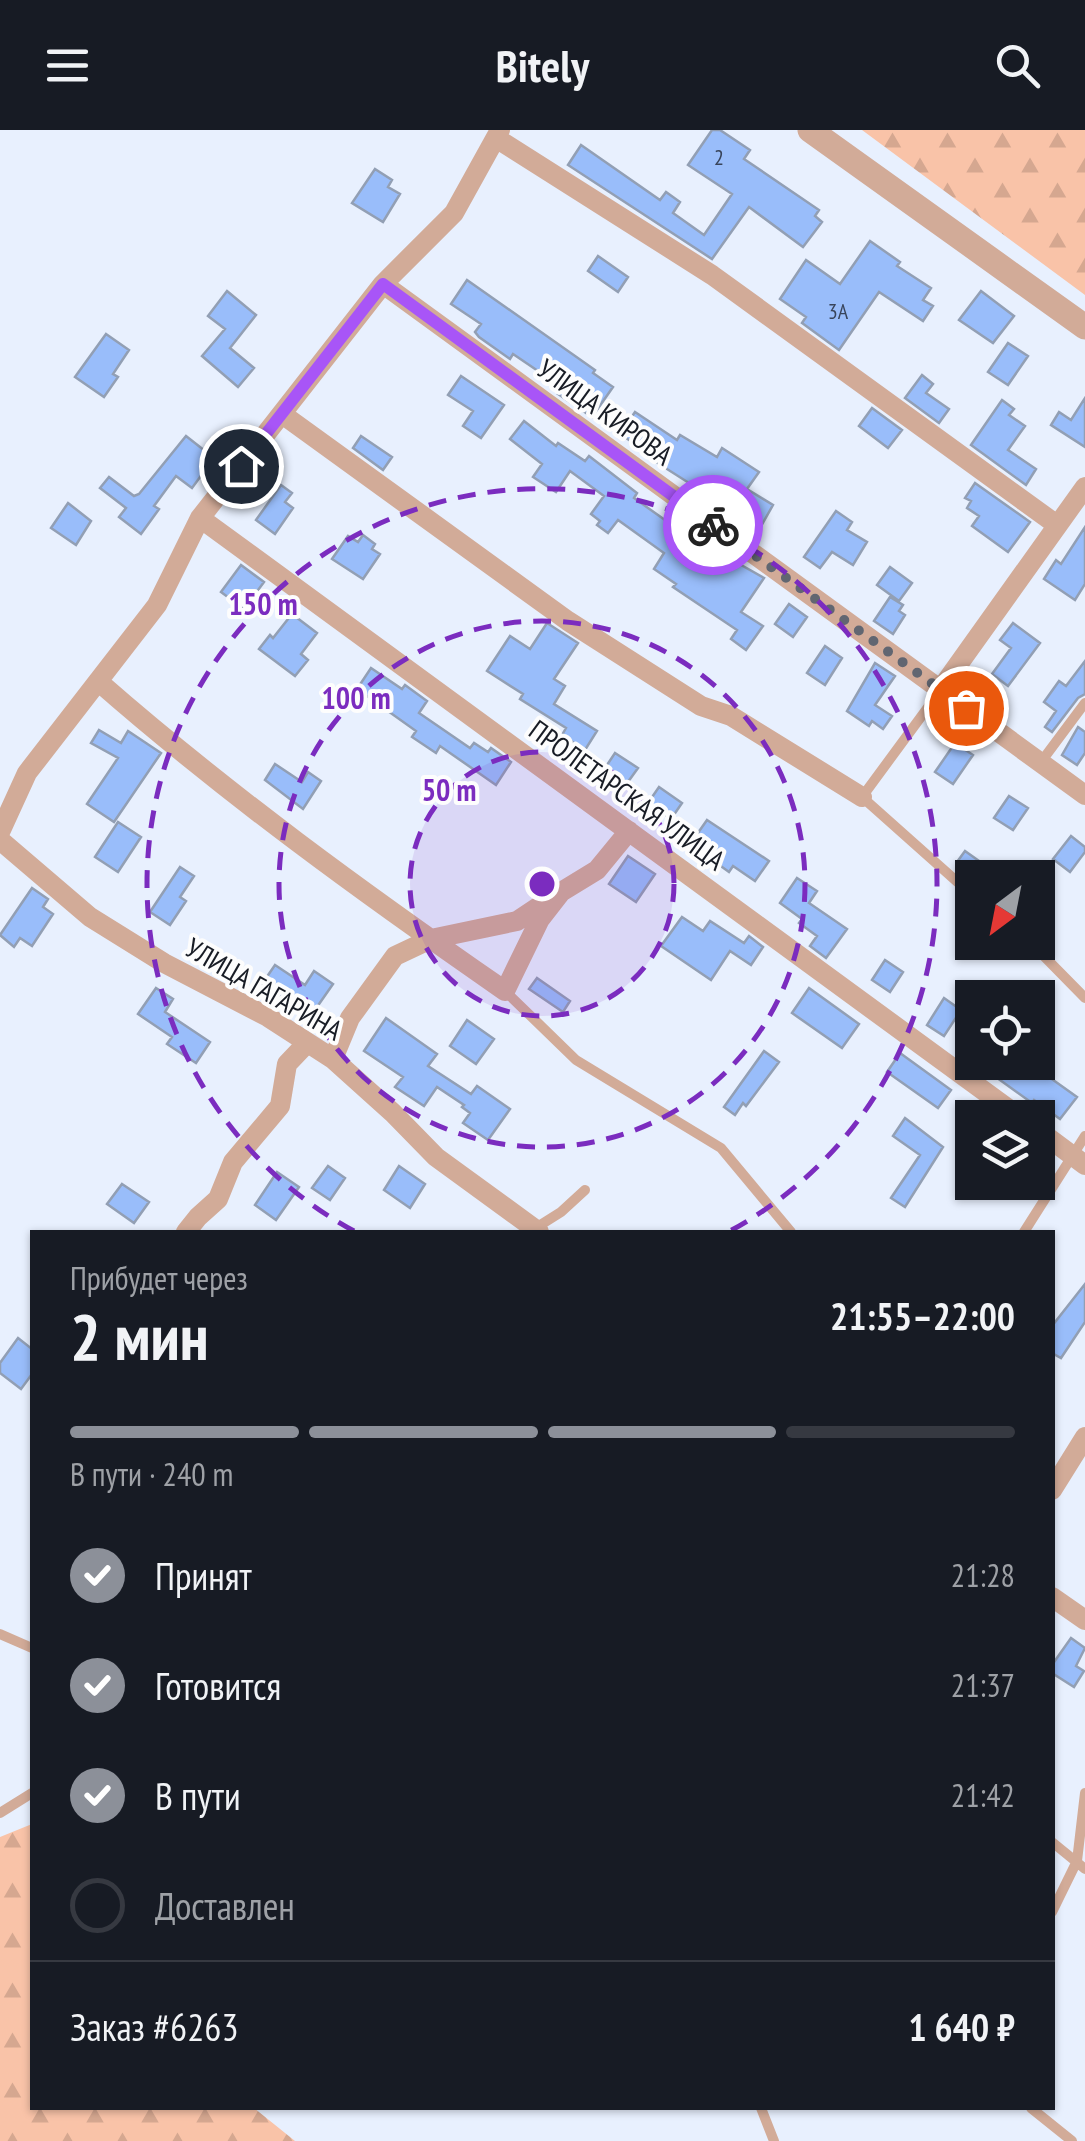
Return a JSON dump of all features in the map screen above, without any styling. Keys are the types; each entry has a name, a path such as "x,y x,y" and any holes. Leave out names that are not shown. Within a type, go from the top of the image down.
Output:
{"street":[{"path":"810,130 1085,327"},
{"path":"0,832 27,774 157,604 200,518 383,284 454,213 498,134 712,274 1057,525"},
{"name":"УЛИЦА КИРОВА","path":"383,284 1085,795"},
{"path":"282,414 568,621 702,706 730,716 862,797"},
{"path":"940,690 1085,486"},
{"name":"ПРОЛЕТАРСКАЯ УЛИЦА","path":"200,518 995,1100"},
{"path":"99,682 185,757 505,991 540,920 561,892"},
{"path":"333,1059 350,1018 395,956 431,939 517,920 597,870 629,831"},
{"name":"УЛИЦА ГАГАРИНА","path":"0,840 90,916 164,963 268,1017 333,1059 436,1157 533,1230"},
{"path":"188,1230 218,1200 234,1162 280,1106 287,1064 308,1043"},
{"path":"1055,1143 1078,1160"},
{"path":"1055,1485 1085,1437"},
{"path":"1055,1599 1085,1620"}],"lane":[{"path":"940,690 862,797 955,880"},
{"path":"1040,763 1085,703"},
{"path":"1048,960 1085,998"},
{"path":"505,991 576,1060 721,1148 789,1230"},
{"path":"1026,1230 1078,1160 1085,1136"},
{"path":"535,1230 585,1190"},
{"path":"0,1634 30,1647"},
{"path":"0,1813 30,1794"},
{"path":"1055,1907 1081,1865 1085,1794"},
{"path":"1055,1844 1081,1865"},
{"path":"762,2110 774,2141"},
{"path":"1033,2110 1072,2141"}],"green space":[{"path":"862,130 1085,130 1085,295"},
{"path":"30,1825 30,2110 256,2110 295,2141 0,2141 0,1837"}],"building":[{"path":"712,130 720,130 750,150 744,159 819,210 815,216 822,222 803,247 749,207 712,259 568,165 581,145 660,200 666,192 680,202 673,213 704,235 732,194 688,165"},
{"path":"375,169 392,180 388,187 400,194 383,222 352,203"},
{"path":"870,241 900,262 897,266 931,288 923,300 933,306 923,321 879,292 839,350 802,323 806,317 780,299 806,260 840,284"},
{"path":"598,256 628,277 618,292 588,271"},
{"path":"467,280 595,370 593,373 613,387 592,417 558,394 561,390 538,371 513,354 510,359 479,337 475,332 481,324 451,304"},
{"path":"227,291 256,315 230,348 254,368 238,387 202,356 225,329 208,316"},
{"path":"981,291 1014,316 993,343 959,320"},
{"path":"106,334 129,350 104,397 75,377"},
{"path":"1008,343 1028,356 1008,385 988,372"},
{"path":"922,375 933,384 926,393 949,409 939,423 905,398"},
{"path":"461,376 504,405 481,438 463,426 473,411 448,395"},
{"path":"1085,398 1085,447 1051,425 1059,412 1071,420"},
{"path":"1002,400 1014,409 1009,415 1025,426 1008,450 1036,469 1026,485 971,445"},
{"path":"872,408 902,430 888,448 859,426"},
{"path":"635,412 677,440 680,435 717,457 722,448 759,472 747,489 773,505 760,528 648,457 650,454 620,434"},
{"path":"524,421 556,446 558,443 585,461 589,456 637,493 634,498 672,525 719,556 720,553 764,578 741,612 763,626 746,650 731,639 737,630 673,587 676,584 654,569 664,553 618,520 608,533 597,525 600,521 591,514 604,496 570,471 556,492 533,477 542,464 510,439"},
{"path":"186,436 214,458 192,488 176,476 154,506 159,509 141,534 119,517 126,508 100,488 109,477 134,496 139,494"},
{"path":"361,436 392,457 383,470 353,448"},
{"path":"975,483 1030,522 1008,552 972,526 979,516 967,508 971,501 965,498"},
{"path":"281,485 292,493 285,502 293,508 275,534 256,520"},
{"path":"68,503 91,521 76,545 51,528"},
{"path":"836,511 852,522 847,530 867,542 853,565 832,552 820,568 804,557"},
{"path":"1085,527 1085,584 1075,600 1044,579 1056,560 1061,564"},
{"path":"363,535 380,554 363,579 332,559 348,536 358,542"},
{"path":"241,565 264,582 244,609 221,592"},
{"path":"890,567 912,583 899,601 877,585"},
{"path":"890,597 903,605 899,611 905,615 893,634 874,621"},
{"path":"789,604 807,617 793,637 775,624"},
{"path":"292,614 317,633 301,654 308,660 295,676 259,649"},
{"path":"547,623 578,643 554,679 565,686 554,704 597,731 585,750 562,735 566,728 520,699 523,694 487,671 510,636 530,649"},
{"path":"1013,623 1040,643 1008,686 992,674 1011,648 1000,640"},
{"path":"825,646 842,658 825,685 807,673"},
{"path":"1085,661 1085,694 1052,732 1045,727 1056,711 1044,702 1059,681 1066,686"},
{"path":"875,663 895,676 875,705 892,716 883,729 872,721 869,726 847,711"},
{"path":"371,668 427,701 419,713 470,748 474,743 488,752 491,748 511,762 496,785 440,746 436,753 412,737 416,731 357,689"},
{"path":"1078,727 1085,732 1085,753 1077,765 1062,755"},
{"path":"99,730 121,743 128,731 161,753 114,822 87,804 118,758 91,743"},
{"path":"955,743 973,755 953,784 935,772"},
{"path":"615,753 638,768 625,786 603,771"},
{"path":"275,764 302,782 308,772 321,781 303,809 265,780"},
{"path":"659,787 682,803 671,819 648,803"},
{"path":"1009,796 1028,808 1013,830 994,818"},
{"path":"707,820 769,861 755,881 733,866 729,872 711,859 714,854 693,840"},
{"path":"118,822 141,837 118,872 95,857"},
{"path":"1071,836 1085,847 1070,872 1053,859"},
{"path":"965,851 978,860 958,860"},
{"path":"628,856 655,874 636,902 609,884"},
{"path":"180,867 194,876 180,897 186,901 170,925 150,912"},
{"path":"797,878 817,891 809,903 847,929 826,958 810,946 817,936 780,903"},
{"path":"32,888 48,899 43,907 53,914 32,946 20,938 14,947 0,935"},
{"path":"682,917 703,931 710,921 744,943 749,936 763,947 751,965 730,951 711,980 661,946"},
{"path":"885,960 903,972 890,992 872,980"},
{"path":"275,965 305,985 314,971 333,984 310,1017 262,984"},
{"path":"537,978 570,1001 563,1012 529,989"},
{"path":"156,988 173,999 165,1012 210,1042 196,1063 167,1044 172,1037 138,1014"},
{"path":"809,988 859,1024 842,1048 792,1013"},
{"path":"944,998 955,1006 955,1019 944,1036 927,1025"},
{"path":"386,1018 437,1054 428,1066 471,1094 477,1086 510,1109 488,1140 463,1123 470,1113 464,1105 437,1087 424,1106 395,1087 403,1077 364,1051"},
{"path":"467,1020 494,1039 476,1064 450,1046"},
{"path":"764,1051 779,1062 735,1115 724,1107"},
{"path":"900,1053 951,1090 938,1108 887,1072"},
{"path":"1000,1080 1053,1080 1077,1097 1060,1119 1055,1115 1055,1100 1028,1100"},
{"path":"905,1118 943,1147 905,1207 891,1198 920,1155 893,1136"},
{"path":"328,1166 345,1178 330,1200 312,1188"},
{"path":"399,1166 425,1184 410,1208 384,1190"},
{"path":"277,1172 299,1187 276,1220 255,1205"},
{"path":"122,1184 149,1202 134,1223 107,1204"},
{"path":"1085,1284 1085,1322 1061,1358 1055,1355 1055,1322"},
{"path":"18,1338 30,1347 30,1377 21,1389 0,1373 0,1363"},
{"path":"1071,1638 1085,1648 1076,1666 1084,1671 1074,1687 1055,1675 1055,1661"}],"way so far":[{"path":"713,525 966,708"}],"route":[{"path":"241,466 383,284 713,525"}]}
